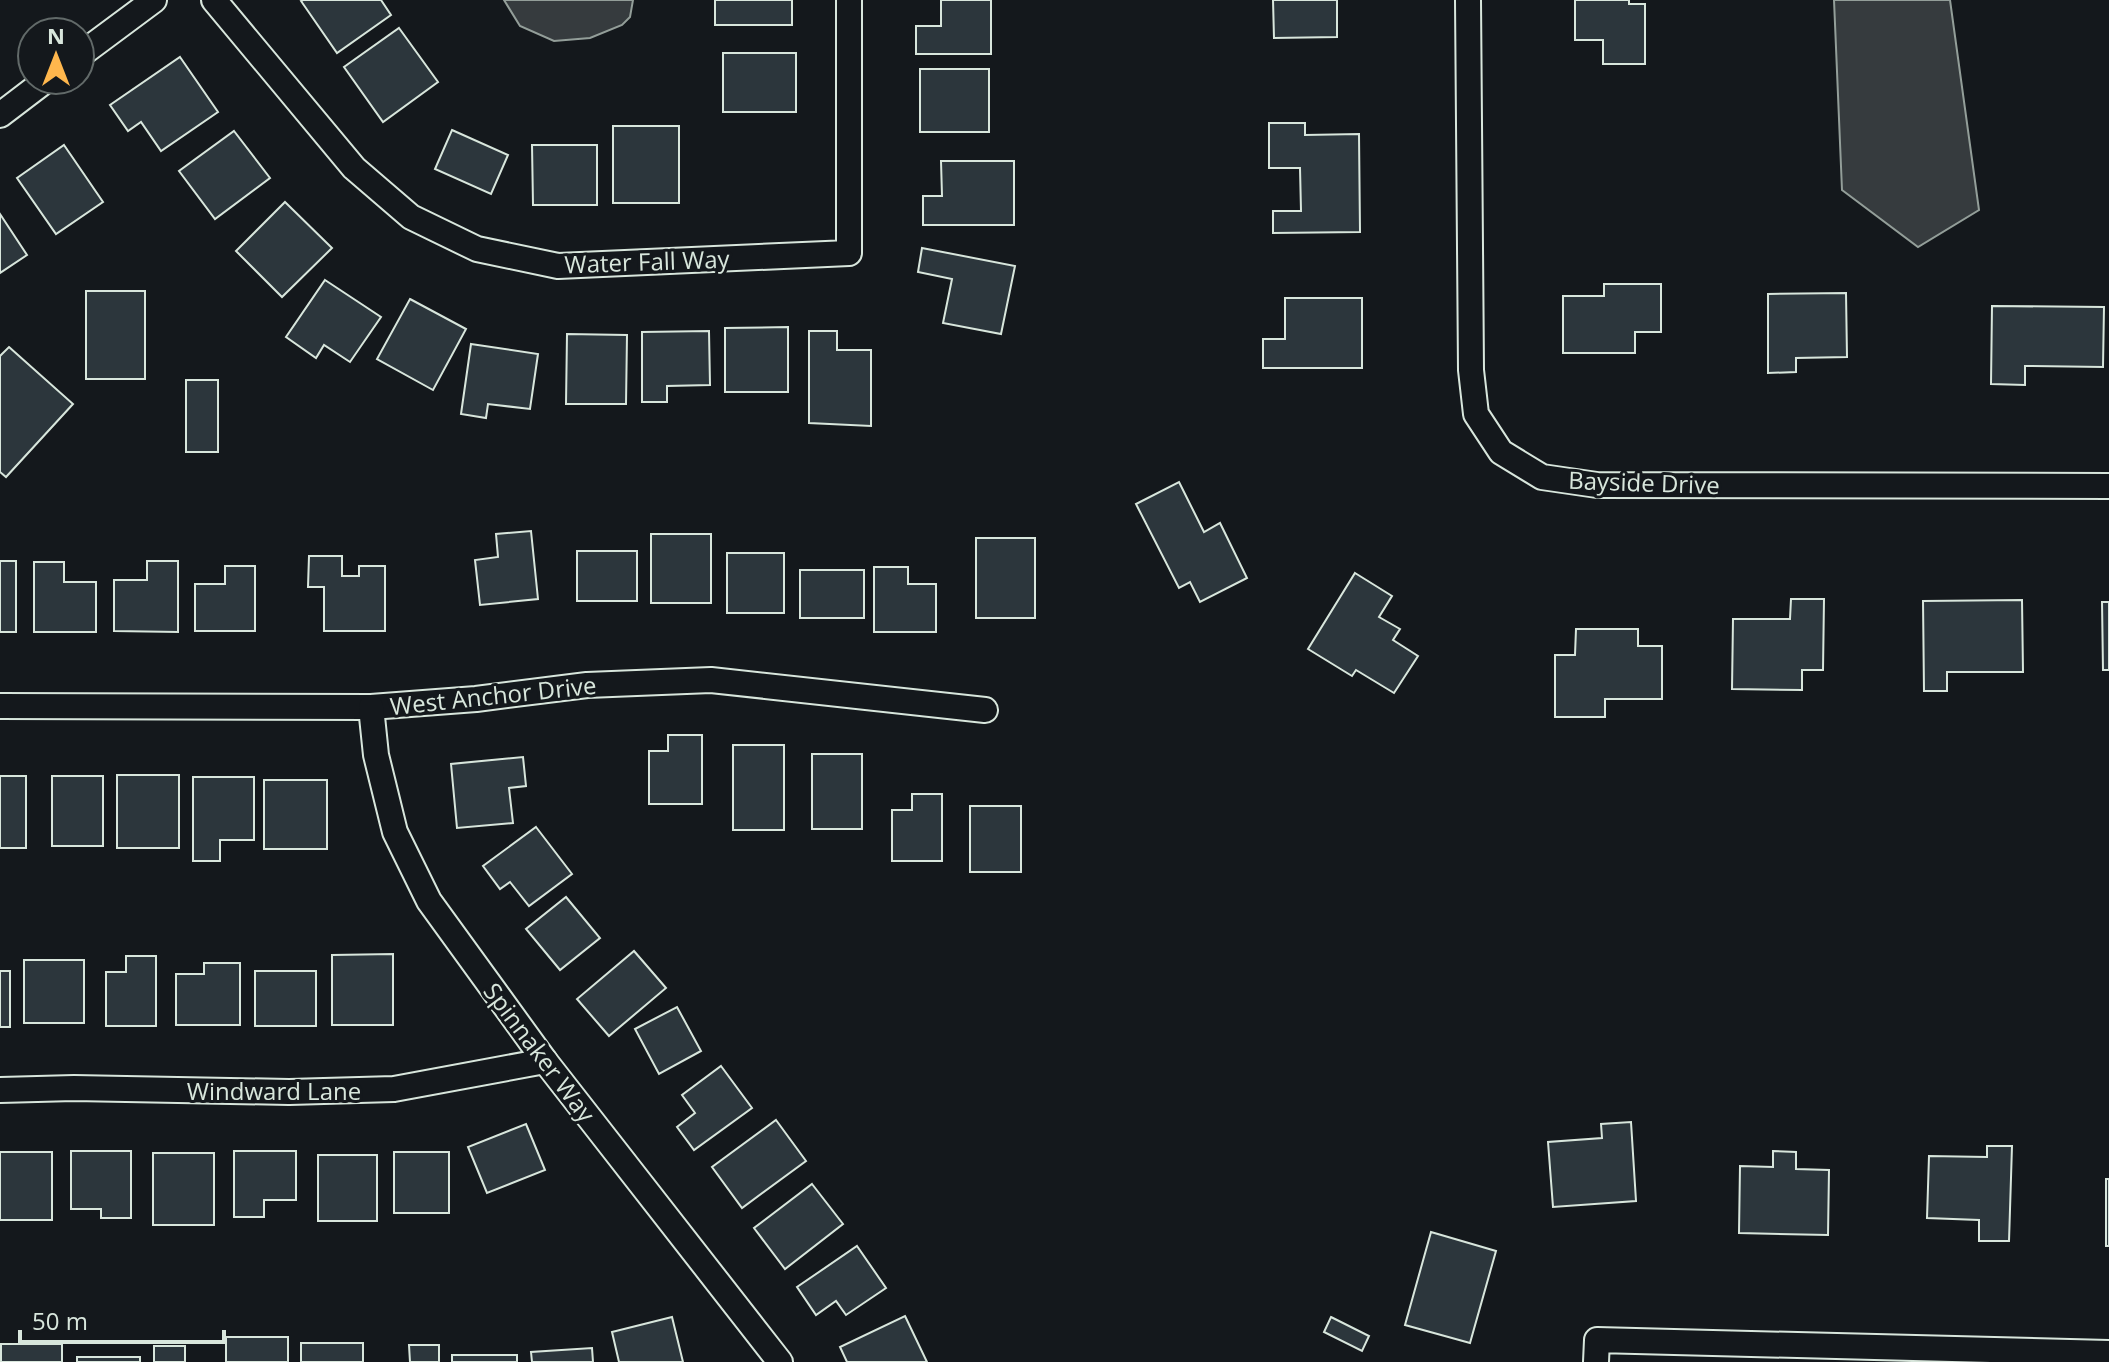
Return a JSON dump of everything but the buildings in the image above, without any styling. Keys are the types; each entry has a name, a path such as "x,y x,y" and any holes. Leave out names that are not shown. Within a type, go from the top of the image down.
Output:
{"street":[{"path":"96,43 154,0"},
{"name":"Water Fall Way","path":"214,0 354,168 411,217 477,249 558,266 849,253 849,0"},
{"name":"Bayside Drive","path":"1468,0 1471,370 1476,414 1501,452 1542,477 1597,485 2109,486"},
{"path":"0,115 25,96"},
{"name":"West Anchor Drive","path":"0,706 371,707 476,699 587,685 711,680 985,710"},
{"name":"Spinnaker Way","path":"371,707 376,755 395,832 429,901 545,1061 780,1362"},
{"name":"Windward Lane","path":"0,1090 74,1088 289,1092 394,1089 545,1061"},
{"path":"1596,1351 2109,1353"}],"shaded area":[{"path":"504,0 633,0 630,17 622,25 590,38 554,41 520,26"},
{"path":"1834,0 1950,0 1979,210 1918,247 1842,190"}]}
